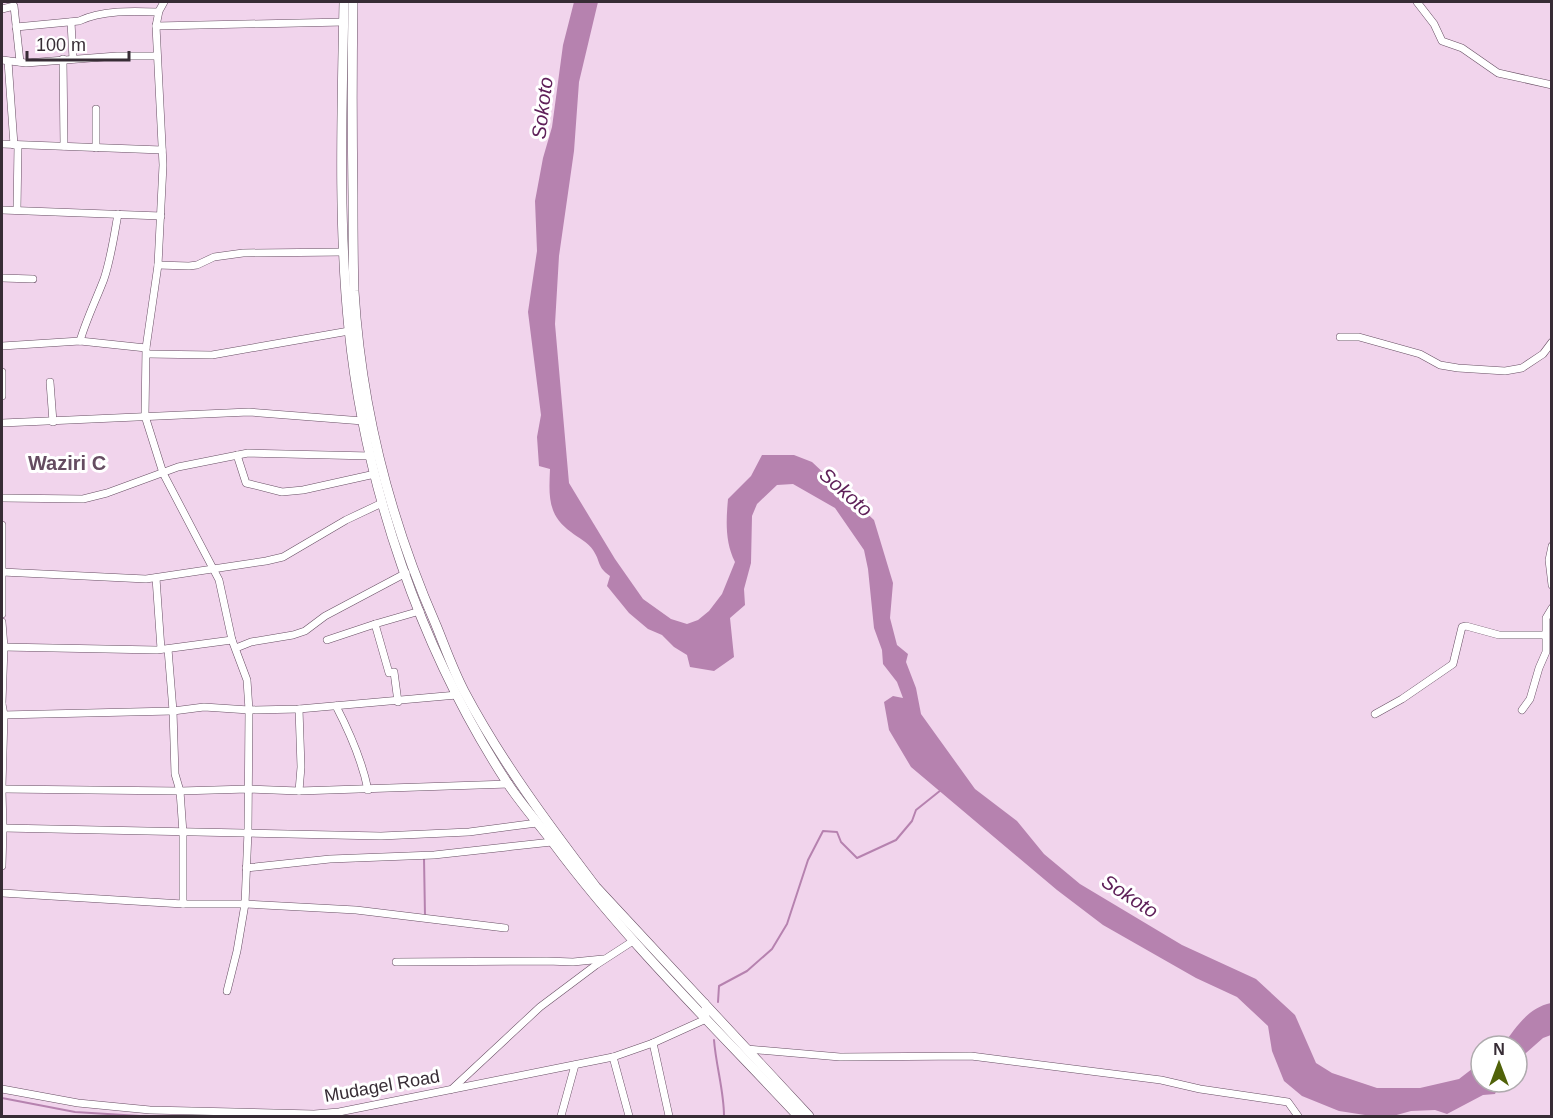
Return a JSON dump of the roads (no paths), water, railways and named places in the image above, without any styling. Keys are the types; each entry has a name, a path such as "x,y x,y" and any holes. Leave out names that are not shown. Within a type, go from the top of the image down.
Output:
{"main road":[{"path":"344,2 344,252 349,331 363,421 382,503 420,611 457,695 509,784 537,823 633,941 798,1116"},
{"path":"353,2 354,291 364,374 377,446 407,554 463,689 515,777 596,887 810,1116"}],"street":[{"path":"164,2 158,12 156,26 162,150 161,216 158,265 146,351 145,416 163,473 219,580 232,640 247,680 249,710 248,831 245,904 227,991"},
{"path":"1418,2 1434,24 1442,42 1462,48 1498,73 1551,85"},
{"path":"2,9 14,6 20,62"},
{"path":"16,27 71,22 88,17 135,11 158,12"},
{"path":"71,22 73,59"},
{"path":"156,26 344,22"},
{"path":"16,210 16,145 5,61 157,56"},
{"path":"63,59 64,146"},
{"path":"96,109 96,148"},
{"path":"2,144 162,150"},
{"path":"2,210 161,216"},
{"path":"80,341 88,315 104,280 118,214"},
{"path":"158,265 197,265 214,257 243,253 344,252"},
{"path":"2,278 33,279"},
{"path":"2,346 80,341 146,351 212,355 349,331"},
{"path":"1340,337 1359,338 1420,354 1440,365 1458,368 1505,370 1522,368 1551,350"},
{"path":"1543,354 1551,342"},
{"path":"2,372 2,396"},
{"path":"50,382 52,422"},
{"path":"2,423 249,412 363,421"},
{"path":"2,498 83,499 107,493 178,467 258,452 371,456"},
{"path":"237,455 246,483 282,492 303,490 375,474"},
{"path":"2,572 123,579 156,578 284,557 346,520 382,503"},
{"path":"2,525 2,614"},
{"path":"1551,546 1549,560 1551,585"},
{"path":"236,648 251,642 305,631 325,616 406,573"},
{"path":"156,578 173,711 175,774 180,792 183,833 183,904"},
{"path":"1522,710 1530,699 1546,652 1546,618 1551,608"},
{"path":"327,640 420,611"},
{"path":"2,622 2,866"},
{"path":"375,624 389,673 394,672 398,702"},
{"path":"1375,714 1402,699 1453,664 1462,627 1466,626 1500,635 1545,635"},
{"path":"3,647 164,649 232,640"},
{"path":"3,716 173,711 204,707 249,710 298,709 457,695"},
{"path":"336,706 352,736 368,790"},
{"path":"298,709 301,767 299,791"},
{"path":"2,789 180,792 248,789 299,791 509,784"},
{"path":"3,828 183,833 248,831 381,836 469,832 537,823"},
{"path":"246,868 330,859 434,855 552,842"},
{"path":"2,893 183,904 245,904 356,910 505,928"},
{"path":"452,1089 540,1007 633,941"},
{"path":"396,962 573,962 605,959"},
{"path":"705,1004 706,1019"},
{"name":"Mudagel Road","path":"2,1089 78,1103 150,1110 314,1114 348,1110 613,1057 653,1043 706,1019"},
{"path":"653,1043 669,1116"},
{"path":"747,1049 840,1057 971,1056 1005,1060 1161,1080 1200,1089 1288,1102 1298,1116"},
{"path":"613,1057 630,1116"},
{"path":"561,1116 575,1065"}],"waterway":[{"path":"718,1002 719,986 747,971 772,949 787,924 808,860 823,831 837,832 841,842 857,858 896,840 912,821 916,810 941,790"},
{"path":"424,858 425,916"},
{"path":"714,1040 724,1116"},
{"path":"2,1098 75,1112 140,1116"}],"district":[{"name":"Waziri C","path":"67,463"}],"water label":[{"name":"Sokoto","path":"542,108"},
{"name":"Sokoto","path":"846,492"},
{"name":"Sokoto","path":"1130,896"}]}
